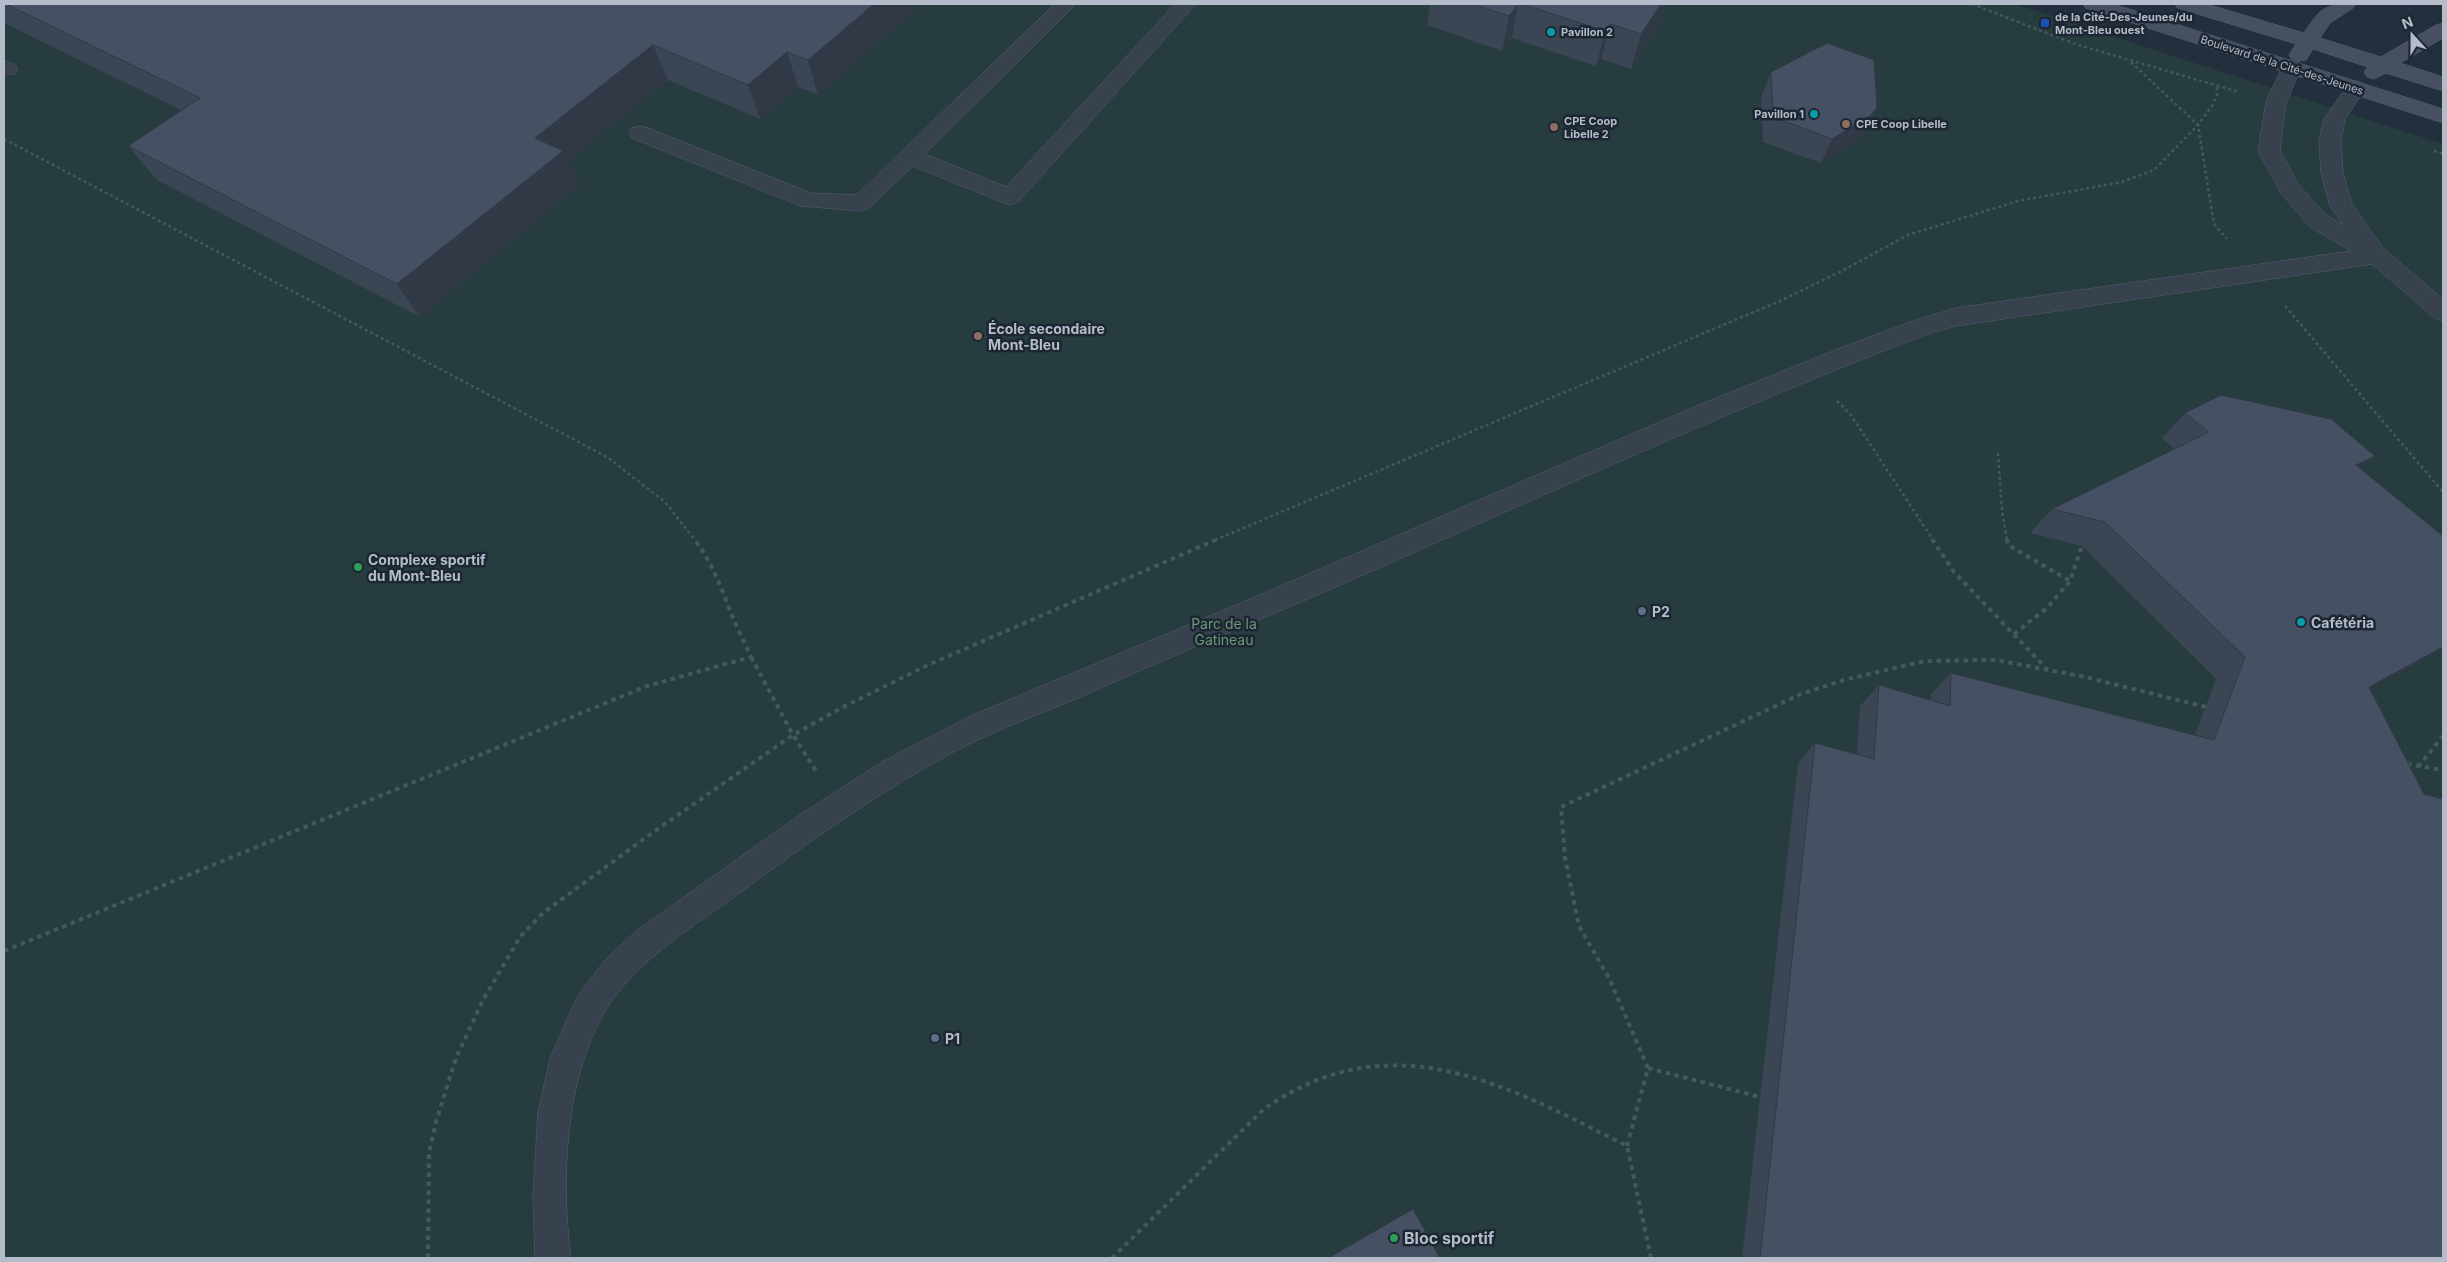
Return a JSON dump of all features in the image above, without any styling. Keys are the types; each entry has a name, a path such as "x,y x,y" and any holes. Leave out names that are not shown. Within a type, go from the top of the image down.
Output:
{"street":[{"name":"Boulevard de la Cité-des-Jeunes","path":"2093,4 2443,116"},
{"path":"2185,4 2307,40 2443,84"},
{"path":"2292,67 2307,40 2323,19 2346,4"},
{"path":"2356,88 2384,64 2443,29"}],"lane":[{"path":"640,134 809,201 861,203 1066,4"},
{"path":"910,156 1010,197 1186,4"},
{"path":"2292,67 2276,102 2269,151 2289,188 2318,221 2377,255 2443,312"},
{"path":"2356,88 2335,119 2330,141 2332,173 2342,206 2377,255"},
{"path":"553,1258 550,1242 550,1158 554,1104 568,1056 582,1020 602,988 620,967 650,942 807,826 863,788 952,738 1351,568 1715,409 1893,338 1956,317 2377,255"}],"path":[{"path":"1972,4 2075,44 2276,102"},
{"path":"4,139 607,457 665,502 707,555 719,578 729,609 751,657 792,735"},
{"path":"2426,149 2443,154"},
{"path":"1810,372 1851,415 1954,572 2049,670"},
{"path":"1998,453 2002,511 2008,545 2070,581"},
{"path":"2014,634 2048,607 2070,581 2082,546"},
{"path":"4,952 647,686 751,657"},
{"path":"1651,1258 1637,1200 1627,1146 1648,1068 1609,978 1579,926 1566,858 1561,807 1801,694 1844,680 1924,661 1996,660 2049,670 2206,707"},
{"path":"2418,766 2443,736"},
{"path":"2399,763 2443,770"},
{"path":"1112,1258 1264,1110 1291,1090 1360,1067 1386,1064 1416,1065 1449,1072 1535,1101 1627,1146"},
{"path":"1648,1068 1760,1097"}],"green space":[{"name":"Parc de la Gatineau","path":"4,4 2014,4 2443,144 2443,1258 4,1258"}],"building":[{"path":"6,4 874,4 808,60 787,52 748,85 653,45 535,138 563,151 397,284 128,146 200,98"},
{"path":"1473,4 1518,4 1509,16"},
{"path":"1522,4 1661,4 1641,34 1611,24 1605,31"},
{"path":"1827,43 1874,60 1877,108 1870,116 1832,139 1773,117 1771,72"},
{"path":"2221,395 2331,419 2375,456 2356,465 2443,536 2443,647 2369,687 2424,794 2443,799 2443,1258 1760,1258 1815,743 1874,759 1879,685 1950,706 1951,673 2214,740 2245,657 2105,522 2052,509 2209,432 2185,413"},
{"name":"Bloc sportif","path":"1413,1209 1440,1258 1328,1258"}],"place":[{"name":"de la Cité-Des-Jeunes/du Mont-Bleu ouest","path":"2045,23"},
{"name":"Pavillon 2","path":"1551,32"},
{"name":"Pavillon 1","path":"1814,114"},
{"name":"CPE Coop Libelle","path":"1846,124"},
{"name":"CPE Coop Libelle 2","path":"1554,127"},
{"name":"École secondaire Mont-Bleu","path":"978,336"},
{"name":"Complexe sportif du Mont-Bleu","path":"358,567"},
{"name":"P2","path":"1642,611"},
{"name":"Cafétéria","path":"2301,622"},
{"name":"P1","path":"935,1038"},
{"name":"Bloc sportif","path":"1394,1238"}]}
